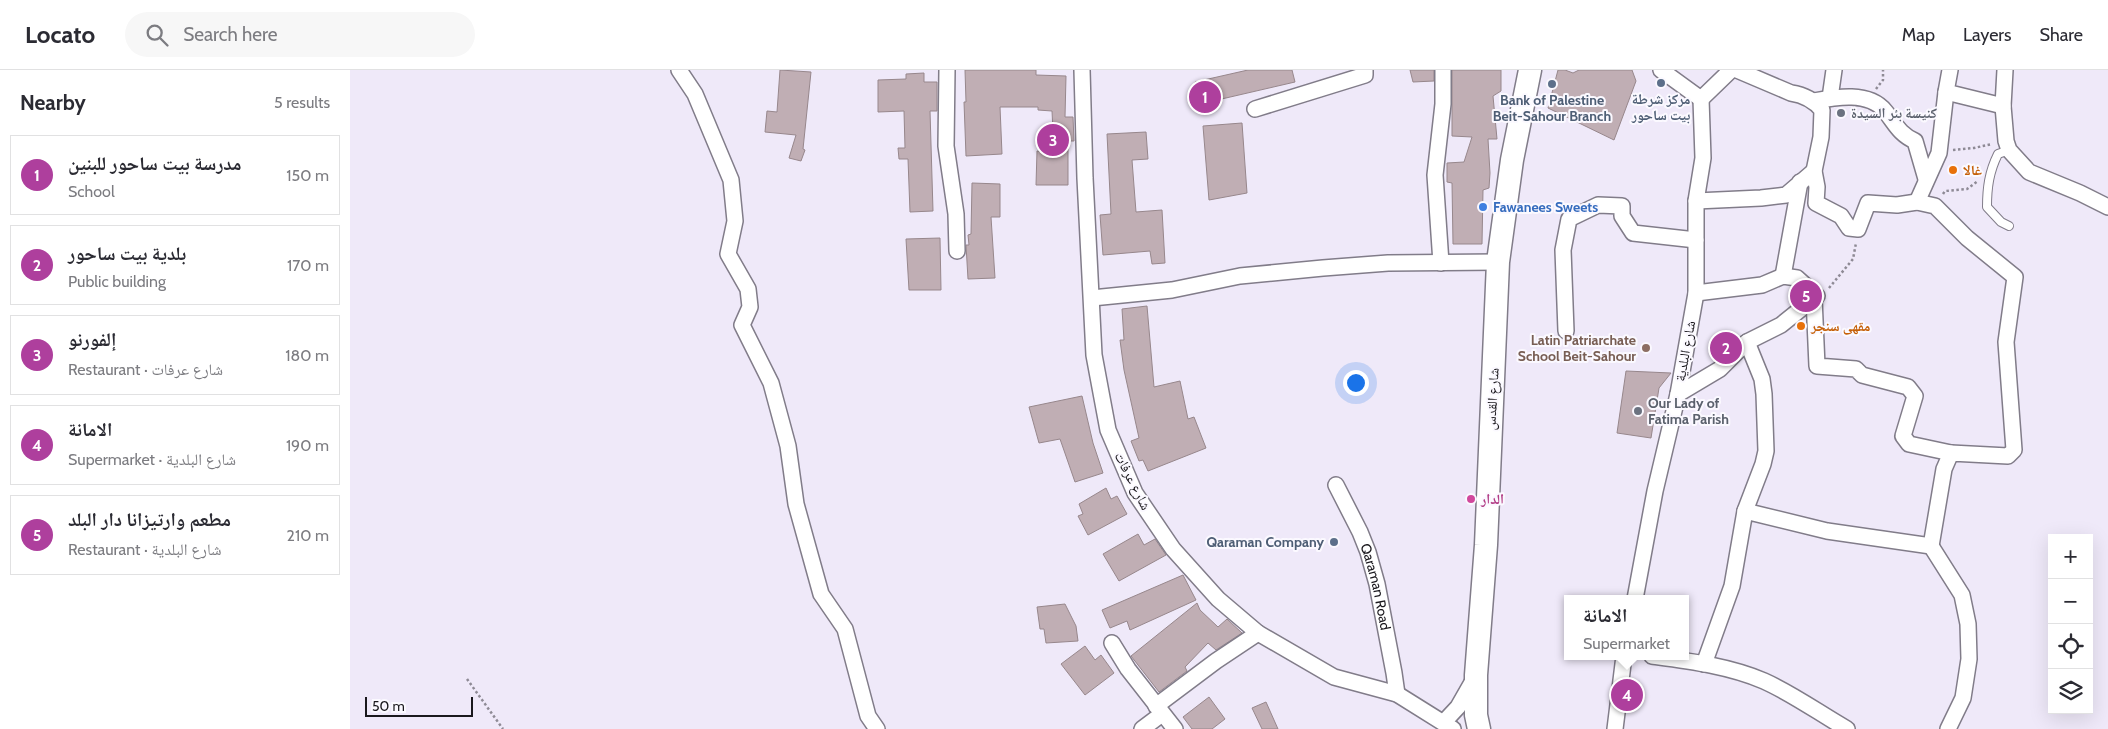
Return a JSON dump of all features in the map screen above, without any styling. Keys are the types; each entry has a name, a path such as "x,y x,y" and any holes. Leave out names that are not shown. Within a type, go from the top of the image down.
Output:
{"main road":[{"name":"شارع القدس","path":"1480,729 1476,715 1476,675 1486,545 1498,262 1512,160 1530,70"}],"street":[{"path":"679,70 695,94 731,180 735,221 728,254 748,288 750,307 742,325 771,383 788,446 796,504 821,594 845,629 868,716 877,729"},
{"path":"947,70 946,146 956,214 957,251"},
{"name":"شارع عرفات","path":"1082,70 1085,178 1094,356 1108,430 1135,493 1173,549 1218,599 1258,633 1334,678 1397,694 1449,725"},
{"path":"1255,109 1366,75 1365,70"},
{"path":"1440,263 1435,175 1442,104 1442,70"},
{"path":"1661,70 1701,100 1731,70"},
{"path":"1696,293 1762,285 1783,276 1797,278 1816,297 1817,366 1856,369 1862,375 1908,386 1915,396 1903,436 1909,444 1951,454 2008,456 2014,450 2006,342 2015,277 1967,238 1935,206 1917,202 1897,205 1868,203 1858,229 1849,228 1841,216 1816,203 1817,187 1814,171 1823,119 1822,110 1814,101 1737,70"},
{"path":"1830,98 1834,70"},
{"path":"1917,202 1939,153 1950,70"},
{"path":"2004,75 2003,106 2007,145 2029,172 2108,207"},
{"path":"1946,92 2003,106"},
{"path":"1814,101 1830,98 1869,99 1885,110 1897,129 1905,137 1914,141 1926,179"},
{"name":"شارع البلدية","path":"1636,595 1655,491 1678,394 1696,293 1696,201 1703,158 1701,100"},
{"path":"1696,201 1718,202 1786,195 1814,171"},
{"path":"1783,276 1800,182"},
{"path":"1566,331 1563,250 1569,219 1598,205 1622,206 1622,216 1633,233 1696,240"},
{"path":"1092,298 1172,290 1240,276 1323,268 1388,263 1498,262"},
{"path":"1678,394 1720,369 1747,342 1781,325 1816,297"},
{"path":"1704,664 1732,586 1745,512 1766,451 1762,379 1747,342"},
{"path":"1948,729 1963,698 1969,660 1968,624 1962,595 1931,546 1944,469 1951,454"},
{"name":"Qaraman Road","path":"1336,485 1368,552 1377,584 1397,694"},
{"path":"1745,512 1827,531 1931,546"},
{"path":"1142,729 1159,710 1216,661 1258,633"},
{"path":"1112,643 1159,710 1175,729"},
{"path":"1615,729 1624,660"},
{"path":"1678,660 1704,664 1763,680 1847,729"},
{"path":"1449,725 1476,675"}],"lane":[{"path":"2007,145 1998,154 1990,171 1988,207 1995,217 2009,226"}],"path":[{"path":"1869,99 1883,80 1883,70"},
{"path":"1939,153 2007,145"},
{"path":"1935,206 1945,191 1967,189 1990,171"},
{"path":"1816,297 1829,288 1853,259 1858,229"},
{"path":"466,679 503,729"}],"building":[{"path":"780,70 811,72 803,149 805,150 801,161 789,158 796,135 765,132 767,111 777,112"},
{"path":"965,70 1036,70 1036,75 1066,76 1065,117 1073,117 1074,141 1068,141 1068,185 1036,185 1037,151 1054,152 1052,111 1038,110 1038,107 1000,107 1002,154 966,156"},
{"path":"1248,70 1292,70 1295,82 1200,104 1195,82"},
{"path":"1410,70 1434,70 1434,81 1413,82"},
{"path":"1452,70 1501,70 1501,91 1493,96 1497,139 1488,139 1490,173 1489,188 1483,190 1482,244 1453,244 1452,183 1447,182 1447,163 1464,162 1472,137 1452,136"},
{"path":"1558,70 1573,73 1579,70 1632,70 1636,81 1614,140 1548,108"},
{"path":"924,73 924,82 937,82 937,111 930,111 933,211 910,212 908,159 899,159 898,148 905,148 904,111 878,112 878,80 906,79 906,74"},
{"path":"1242,123 1247,193 1209,200 1203,126"},
{"path":"1146,132 1148,159 1132,160 1136,212 1162,210 1165,263 1152,264 1150,251 1103,255 1100,215 1111,214 1107,134"},
{"path":"972,183 1000,184 1000,217 991,217 995,278 968,279 966,245 969,245 968,235 971,234"},
{"path":"940,238 941,290 909,290 906,239"},
{"path":"1147,306 1154,387 1180,381 1188,419 1194,417 1206,448 1148,471 1143,460 1139,461 1131,441 1139,438 1124,370 1120,340 1124,340 1122,309"},
{"name":"Our Lady of Fatima Parish","path":"1626,371 1671,373 1659,388 1651,438 1617,433"},
{"path":"1082,396 1093,443 1103,473 1075,482 1060,439 1039,443 1029,407"},
{"path":"1106,488 1111,499 1117,496 1127,514 1088,535 1078,516 1083,514 1079,504"},
{"path":"1138,534 1144,545 1155,539 1166,555 1119,581 1103,554"},
{"path":"1183,575 1196,600 1130,630 1127,621 1110,628 1102,610"},
{"path":"1197,603 1200,610 1218,627 1227,619 1242,633 1216,650 1208,643 1185,667 1187,671 1159,692 1131,656"},
{"path":"1065,604 1076,626 1078,641 1046,643 1044,629 1040,629 1037,607"},
{"path":"1085,646 1095,660 1101,655 1114,673 1085,695 1061,664"},
{"path":"1209,697 1225,719 1212,729 1192,729 1183,717"},
{"path":"1266,702 1278,729 1262,729 1252,708"}],"place":[{"name":"مركز شرطة بيت ساحور","path":"1661,83"},
{"name":"Bank of Palestine Beit-Sahour Branch","path":"1552,84"},
{"name":"مدرسة بيت ساحور للبنين","path":"1205,97"},
{"name":"كنيسة بئر السيدة","path":"1841,113"},
{"name":"إلفورنو","path":"1053,140"},
{"name":"غالا","path":"1953,170"},
{"name":"Fawanees Sweets","path":"1483,207"},
{"name":"مطعم وارتيزانا دار البلد","path":"1806,296"},
{"name":"مقهى سنجر","path":"1801,326"},
{"name":"Latin Patriarchate School Beit-Sahour","path":"1646,348"},
{"name":"بلدية بيت ساحور","path":"1726,348"},
{"name":"Our Lady of Fatima Parish","path":"1638,411"},
{"name":"الدار","path":"1471,499"},
{"name":"Qaraman Company","path":"1334,542"},
{"name":"الامانة","path":"1627,695"}]}
